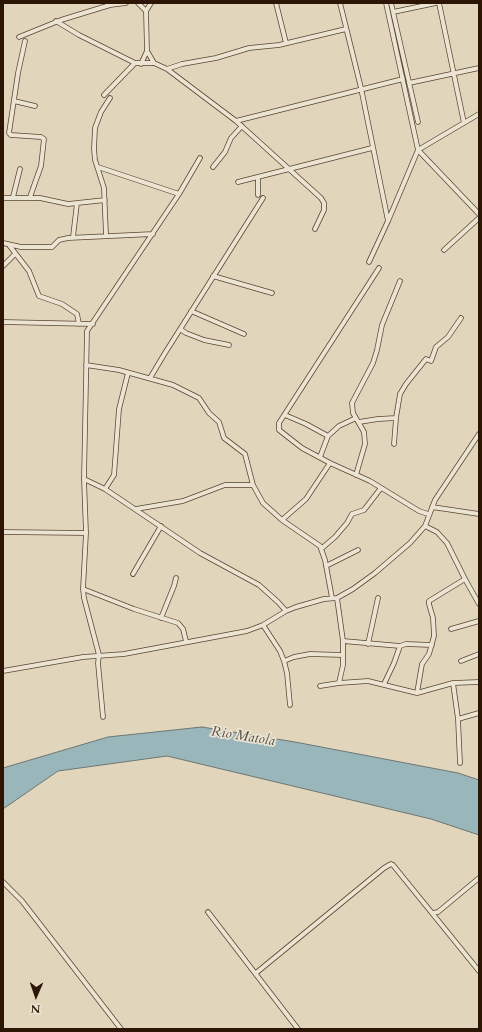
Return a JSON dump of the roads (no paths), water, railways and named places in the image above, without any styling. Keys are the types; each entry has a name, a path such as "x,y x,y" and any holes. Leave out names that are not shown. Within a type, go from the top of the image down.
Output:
{"street":[{"path":"19,37 56,21 109,4 126,3"},
{"path":"138,3 146,11"},
{"path":"141,64 147,51 146,11 152,3"},
{"path":"276,3 286,43"},
{"path":"340,3 361,88 388,221"},
{"path":"386,3 418,150 479,214"},
{"path":"391,3 418,122"},
{"path":"393,12 437,3 464,123"},
{"path":"56,21 78,35 135,63 154,63 167,69 236,121 321,198 324,203 324,210 315,229"},
{"path":"167,69 182,64 216,58 249,48 286,43 346,29"},
{"path":"25,41 18,73 10,134 41,137 44,139 41,166 30,197"},
{"path":"147,51 154,63"},
{"path":"104,95 135,63"},
{"path":"409,83 479,68"},
{"path":"236,121 361,88 403,79"},
{"path":"106,235 104,188 95,160 94,149 95,128 101,112 110,98"},
{"path":"14,101 35,106"},
{"path":"369,262 418,150 477,115 479,120"},
{"path":"213,166 225,152 231,138 242,126"},
{"path":"238,182 372,148"},
{"path":"103,717 98,663 99,655 83,589 86,533 84,479 87,332 179,194 200,158"},
{"path":"98,167 179,194"},
{"path":"13,197 20,169"},
{"path":"258,177 258,195"},
{"path":"3,198 30,197 68,204 105,200"},
{"path":"150,378 263,198"},
{"path":"73,237 77,203"},
{"path":"444,250 479,218"},
{"path":"3,243 21,247 52,247 59,240 73,237 153,234"},
{"path":"9,245 29,270 38,296 62,304 77,314 79,324"},
{"path":"3,266 15,254"},
{"path":"379,268 279,423 279,430 294,443 330,463 370,481 419,511 428,514"},
{"path":"213,276 272,293"},
{"path":"356,475 365,444 364,432 356,418 352,408 352,403 371,368 377,350 382,324 400,281"},
{"path":"191,312 244,334"},
{"path":"394,444 400,394 426,359 431,361 436,347 448,337 461,318"},
{"path":"3,322 93,324"},
{"path":"180,329 204,340 229,345"},
{"path":"86,364 150,378 172,385 199,398 209,413 219,422 224,438 245,454 253,485 263,503 282,520 320,546 326,566 332,598"},
{"path":"105,489 114,475 119,409 128,373"},
{"path":"285,415 328,436"},
{"path":"320,457 328,436 339,426 356,418"},
{"path":"359,422 396,418"},
{"path":"3,671 20,669 55,661 99,655 124,654 247,631 296,607 337,598 353,590 374,573 410,543 425,526 428,514 435,500 479,434"},
{"path":"282,520 306,499 330,463"},
{"path":"84,479 105,489 200,553 259,585 286,611"},
{"path":"136,510 183,501 225,485 253,485"},
{"path":"321,549 335,537 347,523 352,514 364,510 381,488"},
{"path":"432,507 477,513 479,518"},
{"path":"133,574 161,526"},
{"path":"425,526 437,532 447,543 479,604"},
{"path":"3,532 86,533"},
{"path":"326,566 358,550"},
{"path":"161,618 176,578"},
{"path":"417,693 422,664 429,654 434,636 433,618 428,604 429,601 465,579"},
{"path":"83,589 134,609 178,623 182,629 186,642"},
{"path":"337,598 343,640 343,665 339,683"},
{"path":"368,644 378,598"},
{"path":"451,629 479,621"},
{"path":"263,624 280,651 284,661 287,673 290,705"},
{"path":"343,640 359,641 368,644 400,646 406,644 432,645"},
{"path":"384,684 400,646"},
{"path":"284,661 294,657 310,654 343,655"},
{"path":"461,660 479,654"},
{"path":"320,686 368,681 417,693 453,683 479,682"},
{"path":"453,683 458,719 460,763"},
{"path":"458,719 479,713"},
{"path":"256,973 384,868 391,864 394,865 479,971"},
{"path":"433,913 438,912 479,878"},
{"path":"3,882 22,901 121,1029"},
{"path":"208,912 298,1029"}],"water":[{"name":"Rio Matola","path":"202,727 295,742 458,773 479,780 479,835 431,819 167,756 58,771 3,809 3,768 108,737"}]}
